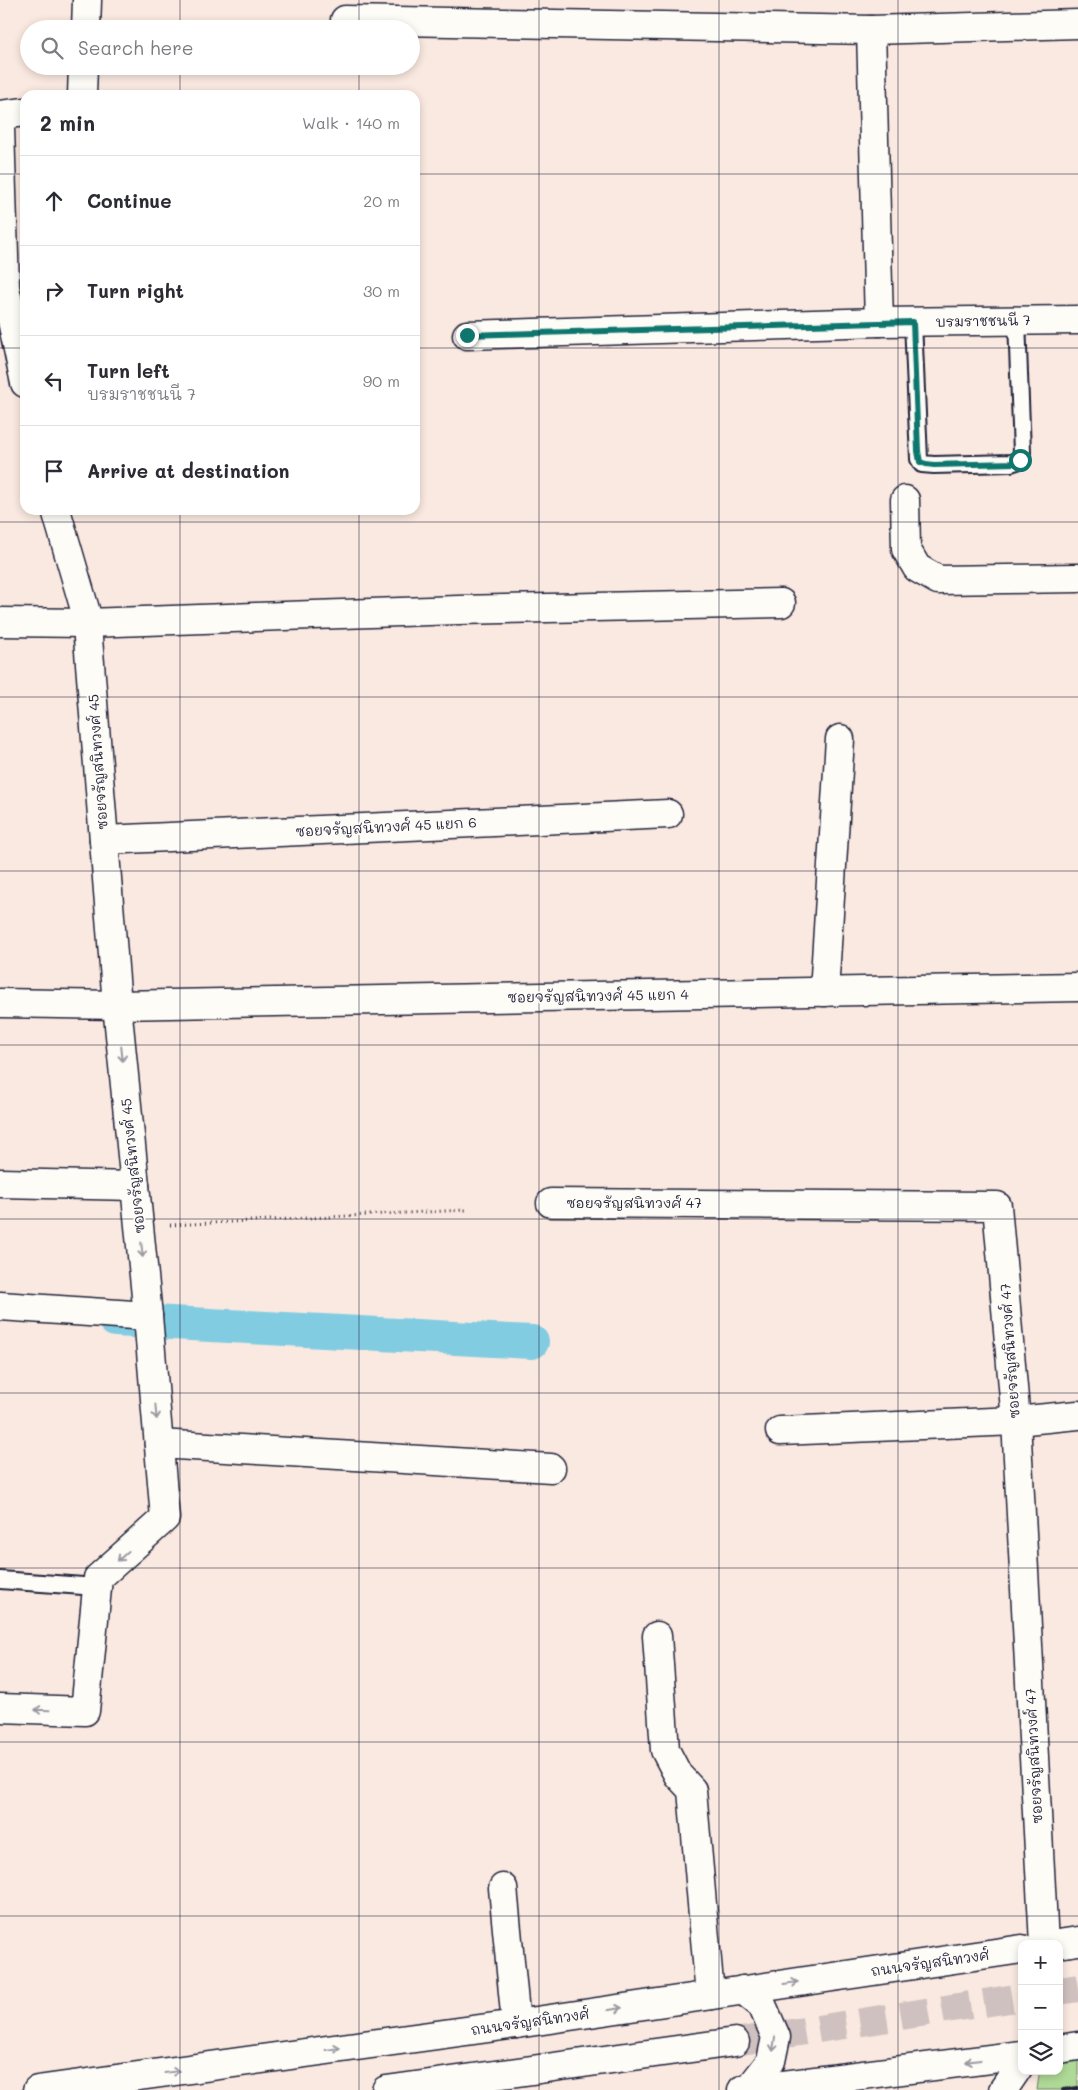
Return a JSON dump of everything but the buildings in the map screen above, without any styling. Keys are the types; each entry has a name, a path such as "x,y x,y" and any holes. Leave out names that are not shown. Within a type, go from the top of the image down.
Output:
{"street":[{"path":"86,20 87,0"},
{"path":"420,21 870,30 1078,24"},
{"path":"870,30 879,322"},
{"path":"82,90 83,75"},
{"path":"0,115 20,113"},
{"path":"0,127 5,287 20,359"},
{"name":"บรมราชชนนี 7","path":"467,335 879,322 1078,320"},
{"path":"905,500 906,549 917,568 938,580 1078,578"},
{"name":"ซอยจรัญสนิทวงศ์ 45","path":"0,1708 85,1711 98,1578 165,1518 140,1226 117,1005 86,613 57,515"},
{"path":"0,622 87,623 448,611 781,603"},
{"path":"824,992 840,739"},
{"name":"ซอยจรัญสนิทวงศ์ 45 แยก 6","path":"104,840 668,814"},
{"name":"ซอยจรัญสนิทวงศ์ 45 แยก 4","path":"0,1003 117,1005 1078,987"},
{"path":"0,1183 135,1186"},
{"name":"ซอยจรัญสนิทวงศ์ 47","path":"551,1203 998,1206 1016,1421 1044,1940"},
{"path":"0,1306 148,1316"},
{"path":"780,1431 1016,1421 1078,1415"},
{"path":"159,1444 551,1468"},
{"path":"657,1636 665,1750 678,1775 692,1790 710,1995"},
{"path":"503,1888 516,2024"},
{"path":"1063,1943 1078,1941"},
{"name":"ถนนจรัญสนิทวงศ์","path":"37,2090 516,2024 1018,1950"},
{"path":"743,1990 762,2005 776,2037 771,2061 746,2090"},
{"path":"386,2090 735,2042"},
{"path":"1063,2048 1078,2046"},
{"path":"746,2090 1018,2056"},
{"path":"1003,2090 1018,2068"}],"lane":[{"path":"913,322 918,455 922,464 934,465 1014,463 1020,460 1022,452 1017,321"},
{"path":"0,1580 97,1587"}],"path":[{"path":"140,1226 466,1210"}],"green space":[{"path":"1078,2056 1078,2090 1037,2090 1039,2075 1063,2075 1063,2058"}],"waterway":[{"path":"115,1320 532,1342"}],"tunnel":[{"path":"1063,1990 1078,1988"},
{"path":"735,2042 1018,1998"}],"railway":[{"path":"1063,2090 1078,2088"}],"route":[{"path":"467,335 913,322 920,462 922,464 934,465 1014,463 1020,460"}]}
